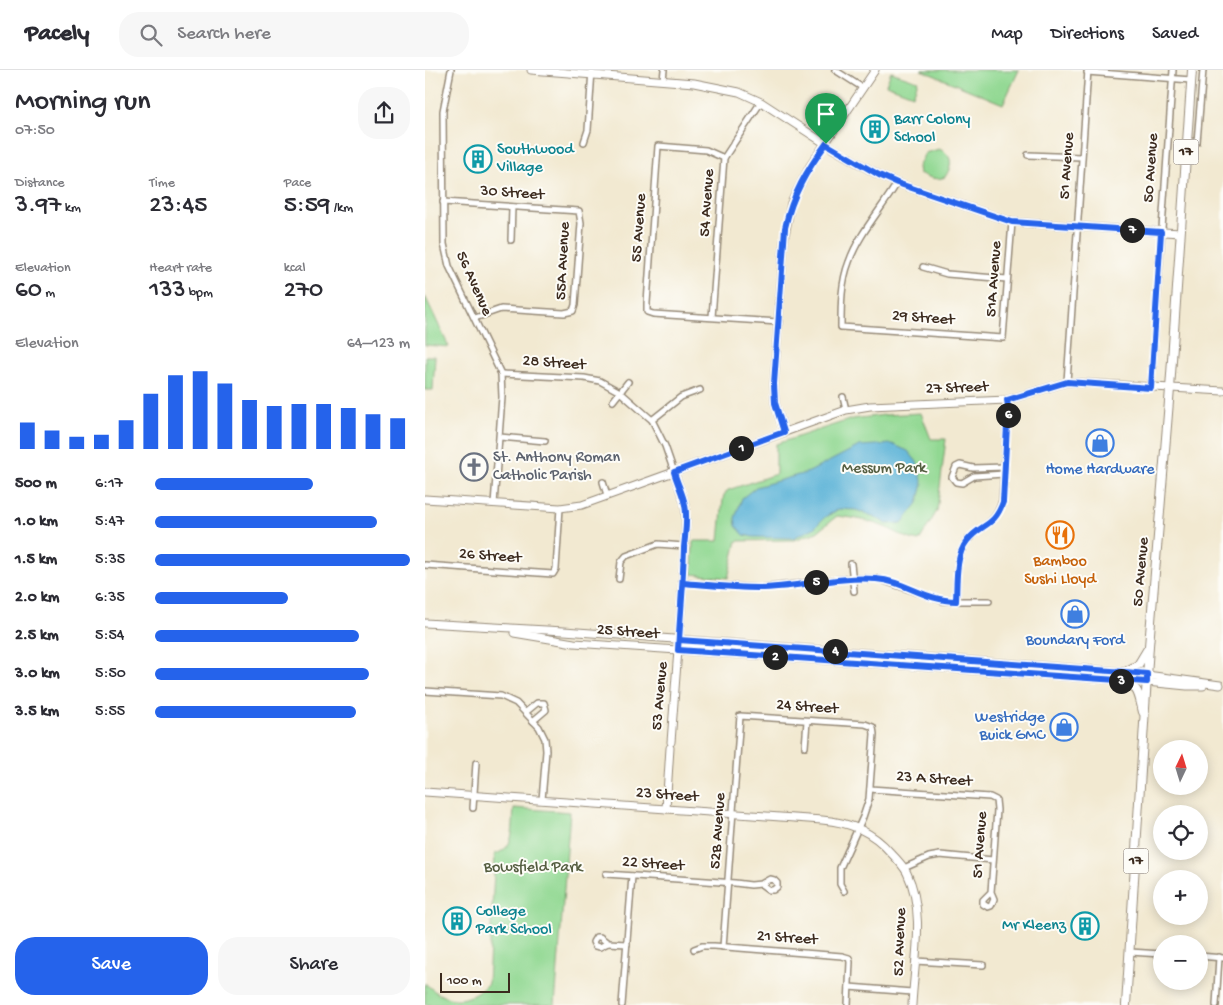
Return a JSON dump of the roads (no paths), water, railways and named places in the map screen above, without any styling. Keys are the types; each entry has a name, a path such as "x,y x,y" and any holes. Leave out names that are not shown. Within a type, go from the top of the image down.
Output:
{"main road":[{"name":"50 Avenue","path":"1126,1005 1149,646 1170,389 1192,70"},
{"path":"1125,672 1139,665 1149,646"},
{"path":"1120,681 1130,684 1138,691 1145,719"}],"street":[{"name":"56 Avenue","path":"451,70 443,111 443,228 446,255 501,374 500,438 494,504"},
{"path":"531,70 592,73 663,80 719,87 739,92 761,102 826,144 879,175 897,183 1012,222 1181,233"},
{"path":"663,80 664,70"},
{"path":"835,70 863,88"},
{"path":"784,432 775,403 774,384 784,241 791,203 803,178 875,70"},
{"name":"50 Avenue","path":"1151,388 1173,70"},
{"name":"50 Avenue","path":"1187,141 1197,142 1203,70"},
{"path":"1087,71 1191,80"},
{"name":"51 Avenue","path":"1067,382 1087,71"},
{"path":"584,142 588,130 592,73"},
{"name":"54 Avenue","path":"712,317 724,158 761,102"},
{"name":"55 Avenue","path":"712,317 653,314 647,312 659,146 706,150 724,158"},
{"path":"1028,155 1081,157"},
{"name":"29 Street","path":"897,183 857,243 849,262 843,295 841,327 1003,338"},
{"name":"30 Street","path":"443,202 579,211"},
{"path":"511,240 512,207"},
{"name":"55A Avenue","path":"475,318 501,309 564,313 573,311 581,223 579,211"},
{"name":"51A Avenue","path":"1003,338 1012,222"},
{"path":"923,267 947,274 1007,279"},
{"path":"712,317 778,322"},
{"name":"28 Street","path":"501,374 584,378 601,381 620,392 652,420"},
{"path":"613,401 628,382"},
{"path":"1067,382 1223,391"},
{"name":"27 Street","path":"425,499 560,508 582,505 846,410 870,406 978,403 1007,400 1067,382"},
{"path":"652,420 681,397 700,390"},
{"path":"843,397 846,410"},
{"path":"956,601 958,565 961,553 967,541 989,524 999,513 1003,502 1007,400"},
{"name":"53 Avenue","path":"652,420 665,446 685,504 686,521 666,809"},
{"path":"500,438 545,441"},
{"path":"1004,474 974,476 963,483 956,482 952,477 956,466 960,465 973,468 1005,467"},
{"path":"989,467 989,474"},
{"path":"973,468 974,476"},
{"path":"603,482 607,495"},
{"name":"26 Street","path":"425,565 553,574 556,569 560,508"},
{"path":"989,524 995,529"},
{"path":"619,579 621,562 626,556 658,544 684,546"},
{"path":"851,564 854,591"},
{"path":"683,583 759,588 853,578 889,581 943,601 989,601"},
{"name":"25 Street","path":"425,623 1125,672 1187,686 1221,686"},
{"name":"25 Street","path":"484,627 574,643 1120,681 1147,678"},
{"path":"425,691 491,695 509,699 526,712 543,734 546,745 542,800"},
{"path":"526,712 537,703 544,704 546,710 533,721"},
{"name":"24 Street","path":"740,716 865,724 873,727 870,789"},
{"name":"52B Avenue","path":"723,947 740,716"},
{"path":"805,747 807,721"},
{"path":"473,808 476,764"},
{"path":"844,891 839,884 840,868 866,808 870,789"},
{"name":"23 A Street","path":"870,789 990,797 996,800"},
{"name":"23 Street","path":"425,792 828,821 857,829"},
{"name":"51 Avenue","path":"991,892 997,810 996,800"},
{"name":"52 Avenue","path":"857,829 883,844 904,868 911,885 917,910 911,1005"},
{"path":"904,868 929,857 940,855 993,860"},
{"name":"22 Street","path":"606,874 737,883 751,882 758,884"},
{"path":"622,1005 632,876"},
{"path":"609,942 627,944"},
{"name":"21 Street","path":"694,949 702,946 842,956 849,958 850,962 849,987"},
{"path":"1130,952 1153,953"},
{"path":"1208,957 1221,958 1216,1005"},
{"path":"915,961 983,965"},
{"path":"848,1005 849,987 912,992"}],"water":[{"path":"892,444 908,451 917,462 923,484 918,503 902,523 887,524 873,516 856,510 839,509 825,517 814,528 793,538 753,537 744,535 736,526 735,518 742,498 756,487 809,472 859,446"}],"place":[{"name":"Barr Colony School","path":"875,129"},
{"name":"Southwood Village","path":"478,159"},
{"name":"Home Hardware","path":"1100,443"},
{"name":"St. Anthony Roman Catholic Parish","path":"474,467"},
{"name":"Bamboo Sushi Lloyd","path":"1060,535"},
{"name":"Boundary Ford","path":"1075,614"},
{"name":"Westridge Buick GMC","path":"1064,727"},
{"name":"College Park School","path":"457,921"},
{"name":"Mr Kleenz","path":"1085,926"}],"park label":[{"name":"Messum Park","path":"884,469"},
{"name":"Bowsfield Park","path":"533,868"}]}
